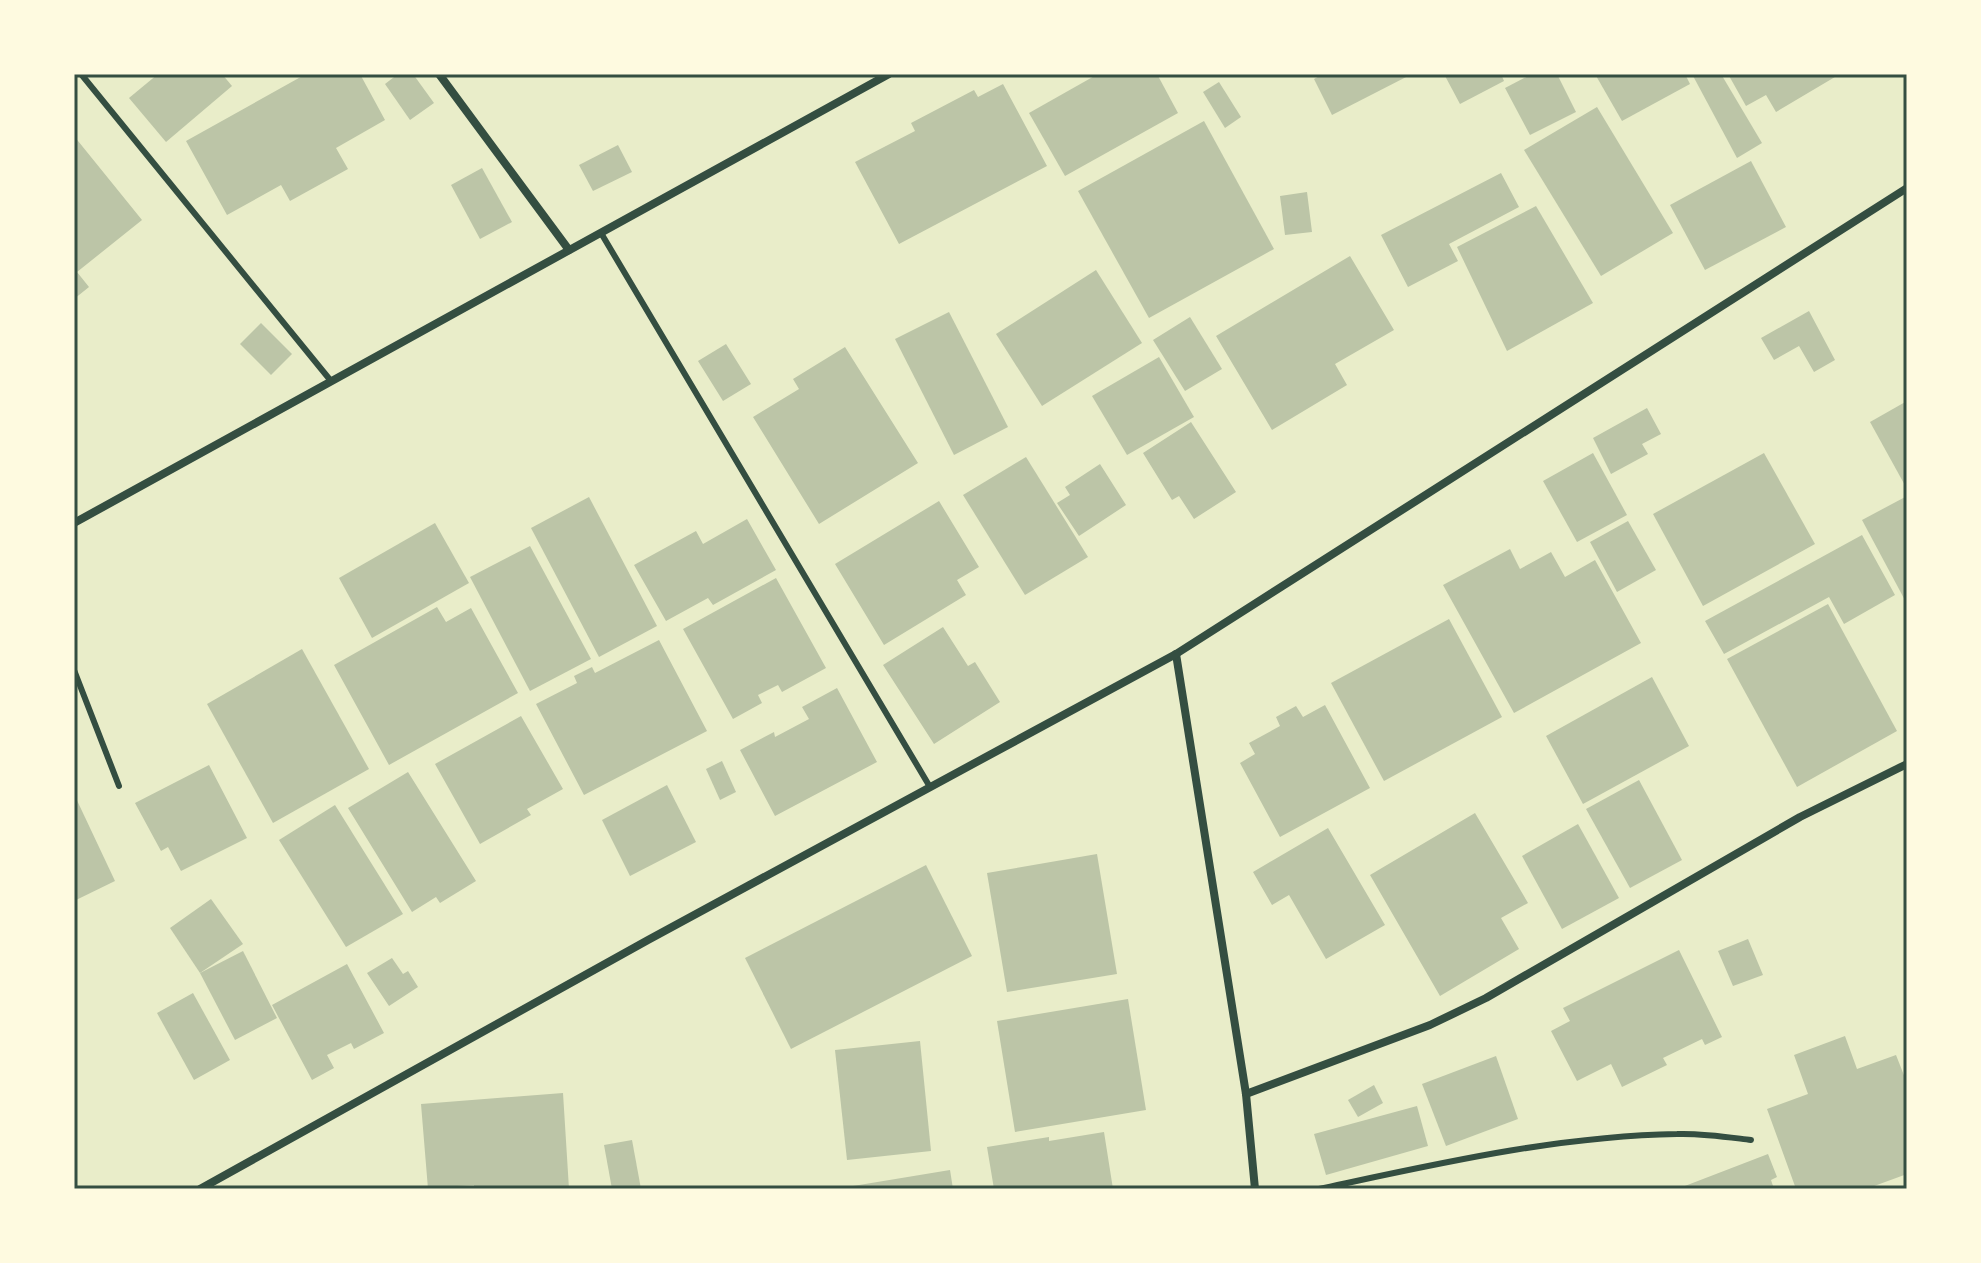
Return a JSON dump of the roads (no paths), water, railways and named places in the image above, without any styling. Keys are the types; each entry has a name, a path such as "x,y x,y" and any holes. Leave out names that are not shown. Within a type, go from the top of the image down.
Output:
{"street":[{"path":"439,74 569,250"},
{"path":"74,523 889,74"},
{"path":"200,1189 1176,654 1907,188"},
{"path":"1176,654 1246,1094 1255,1189"},
{"path":"1246,1094 1430,1025 1486,998 1800,817 1907,764"}],"lane":[{"path":"81,74 331,381"},
{"path":"601,233 930,787"},
{"path":"74,670 119,786"},
{"path":"1319,1189 1423,1167 1568,1143 1678,1134 1751,1140"}]}
